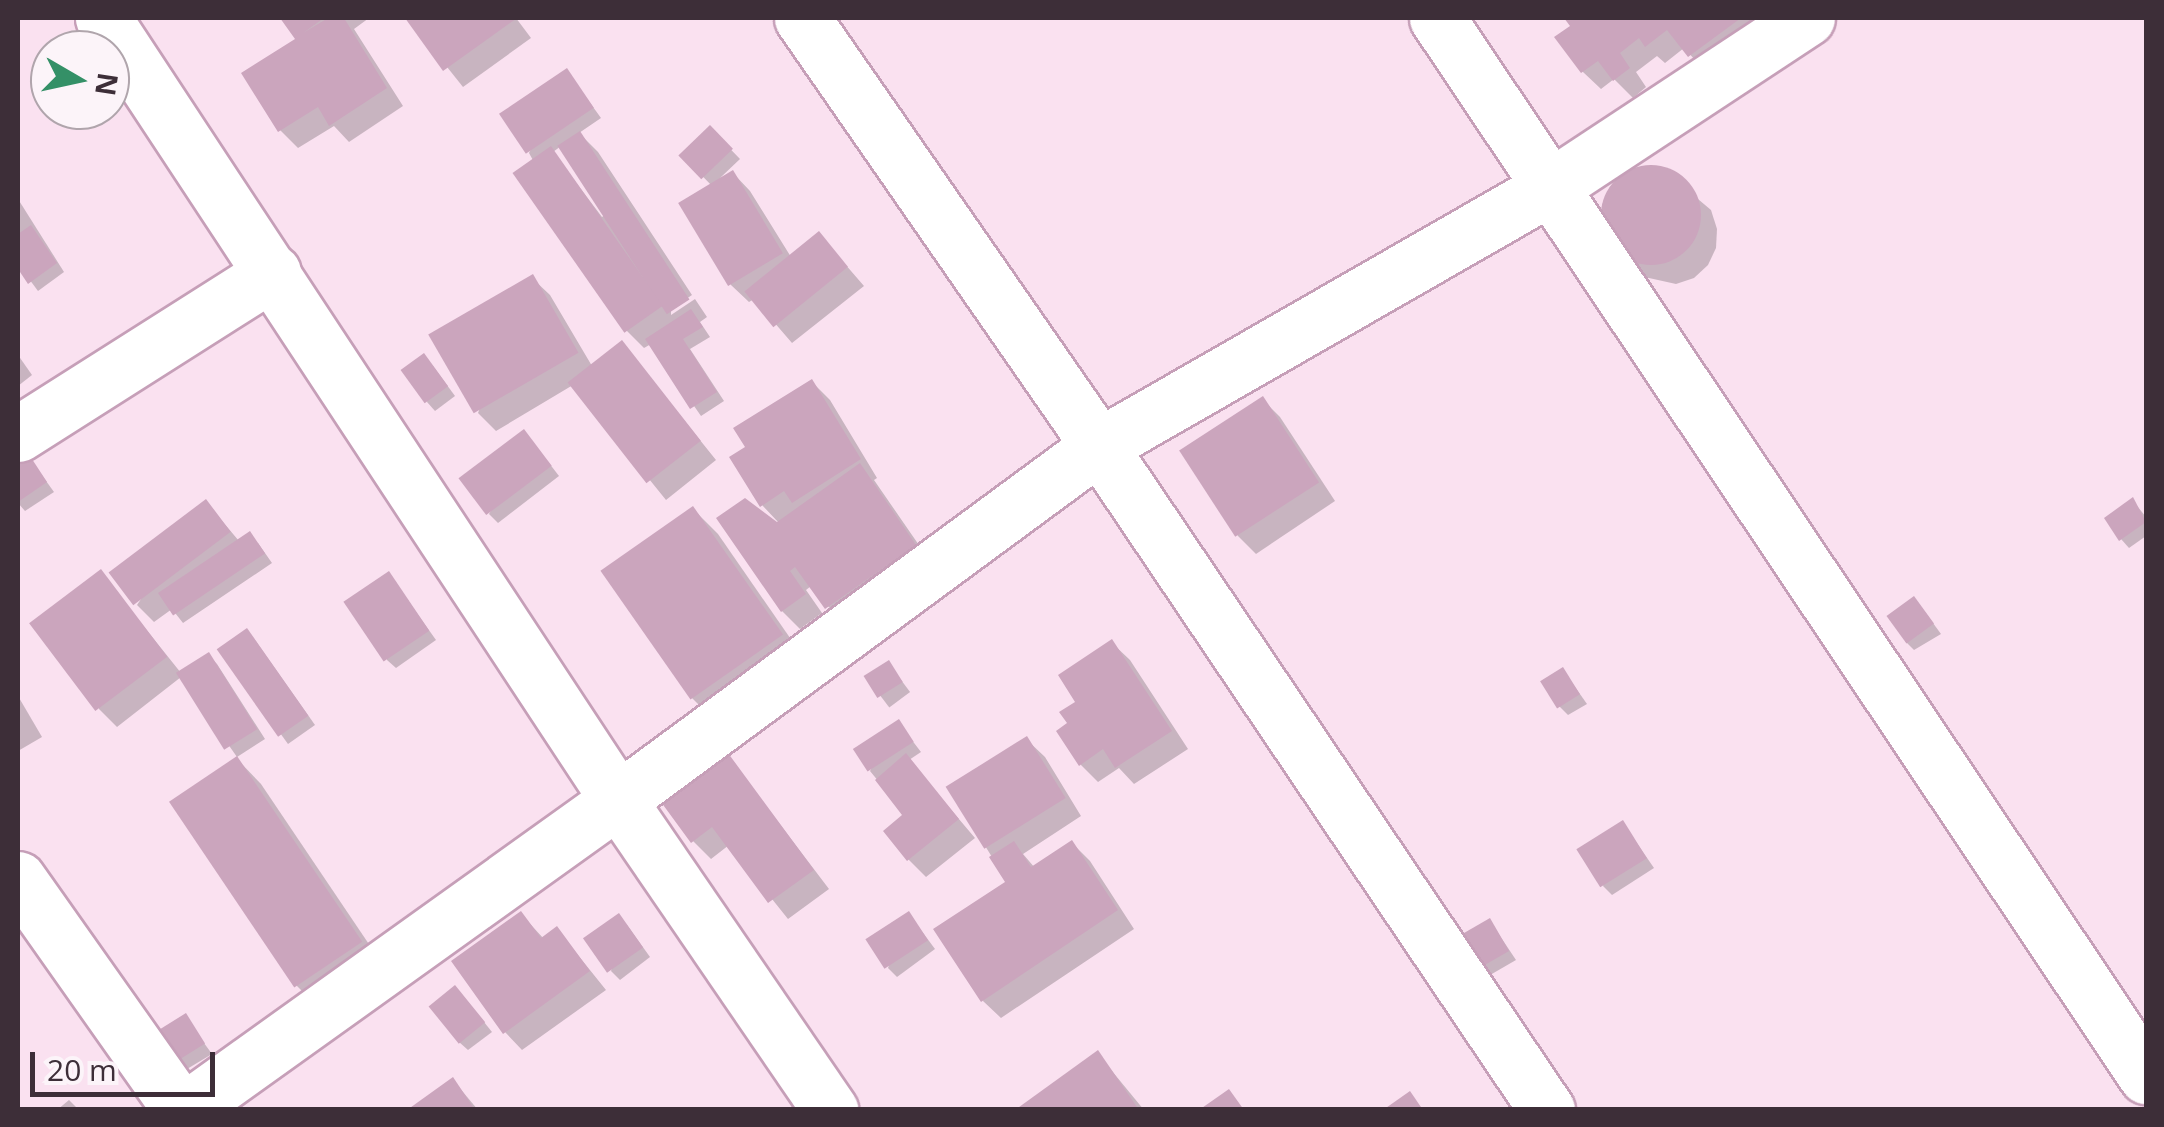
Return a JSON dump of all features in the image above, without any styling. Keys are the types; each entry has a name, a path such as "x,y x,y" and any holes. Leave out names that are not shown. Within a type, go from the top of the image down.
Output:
{"street":[{"path":"103,18 618,800 830,1110"},
{"path":"802,18 1099,446 1547,1110"},
{"path":"1437,18 2146,1076"},
{"path":"22,896 183,1110 618,800 1099,446 1549,188 1807,18"},
{"path":"18,434 273,272"}],"building":[{"path":"280,18 324,18 303,33 328,18 344,18 387,88 329,126 318,107 278,132 241,73 295,39"},
{"path":"405,18 517,18 443,71"},
{"path":"1564,18 1741,18 1688,57 1667,30 1645,47 1639,38 1620,53 1630,68 1613,81 1598,61 1581,73 1554,37 1570,26"},
{"path":"567,68 594,108 526,154 499,114"},
{"path":"710,125 733,149 701,179 678,156"},
{"path":"580,131 689,300 667,314 557,146"},
{"path":"551,146 663,306 624,333 512,173"},
{"path":"1651,165 1679,173 1693,187 1701,215 1693,243 1679,257 1651,265 1623,257 1609,243 1601,215 1609,187 1623,173"},
{"path":"733,170 783,253 728,286 678,203"},
{"path":"31,225 57,263 28,284 18,269 18,234"},
{"path":"819,231 848,267 773,327 744,291"},
{"path":"533,274 578,353 474,413 428,334"},
{"path":"691,309 703,327 683,339 717,392 690,409 645,339"},
{"path":"622,340 701,441 646,483 568,382"},
{"path":"424,353 448,386 425,403 401,370"},
{"path":"812,379 861,459 792,503 784,491 760,507 729,457 745,447 733,428"},
{"path":"1263,396 1319,482 1235,537 1179,450"},
{"path":"524,429 552,466 486,515 459,478"},
{"path":"30,456 47,482 18,502 18,464"},
{"path":"860,463 916,545 825,609 795,567 790,571 806,594 781,612 716,518 745,498 777,522"},
{"path":"2133,497 2146,522 2119,541 2104,518"},
{"path":"206,499 231,532 133,605 109,572"},
{"path":"693,506 783,635 690,699 600,571"},
{"path":"250,531 265,553 173,615 158,593"},
{"path":"101,569 167,657 95,711 29,623"},
{"path":"389,571 429,631 384,661 343,602"},
{"path":"1914,596 1934,624 1906,643 1886,616"},
{"path":"247,628 308,716 278,737 217,649"},
{"path":"1112,639 1172,731 1115,768 1103,749 1079,766 1056,731 1067,723 1059,712 1075,702 1058,675"},
{"path":"209,652 257,729 224,750 176,673"},
{"path":"889,660 903,682 877,698 864,676"},
{"path":"1563,667 1580,694 1557,708 1540,681"},
{"path":"899,719 914,742 868,772 853,749"},
{"path":"1027,736 1066,798 984,849 946,787"},
{"path":"728,753 814,870 768,903 712,827 691,843 661,802"},
{"path":"906,753 959,819 907,861 883,831 902,815 875,780"},
{"path":"237,756 362,942 294,988 169,802"},
{"path":"1623,820 1647,858 1600,887 1576,849"},
{"path":"1072,840 1118,910 981,1002 933,929 1005,882 989,857 1014,841 1031,867"},
{"path":"521,911 541,938 557,926 590,971 503,1034 451,961"},
{"path":"909,911 928,940 884,969 865,939"},
{"path":"619,913 643,947 607,973 583,938"},
{"path":"1490,918 1509,951 1467,975 1448,942"},
{"path":"455,985 485,1022 459,1044 429,1006"},
{"path":"186,1013 205,1044 168,1067 149,1036"},
{"path":"1098,1050 1139,1110 1015,1110"},
{"path":"453,1077 475,1110 407,1110"},
{"path":"1229,1089 1244,1110 1199,1110"},
{"path":"1410,1091 1423,1110 1383,1110"}]}
